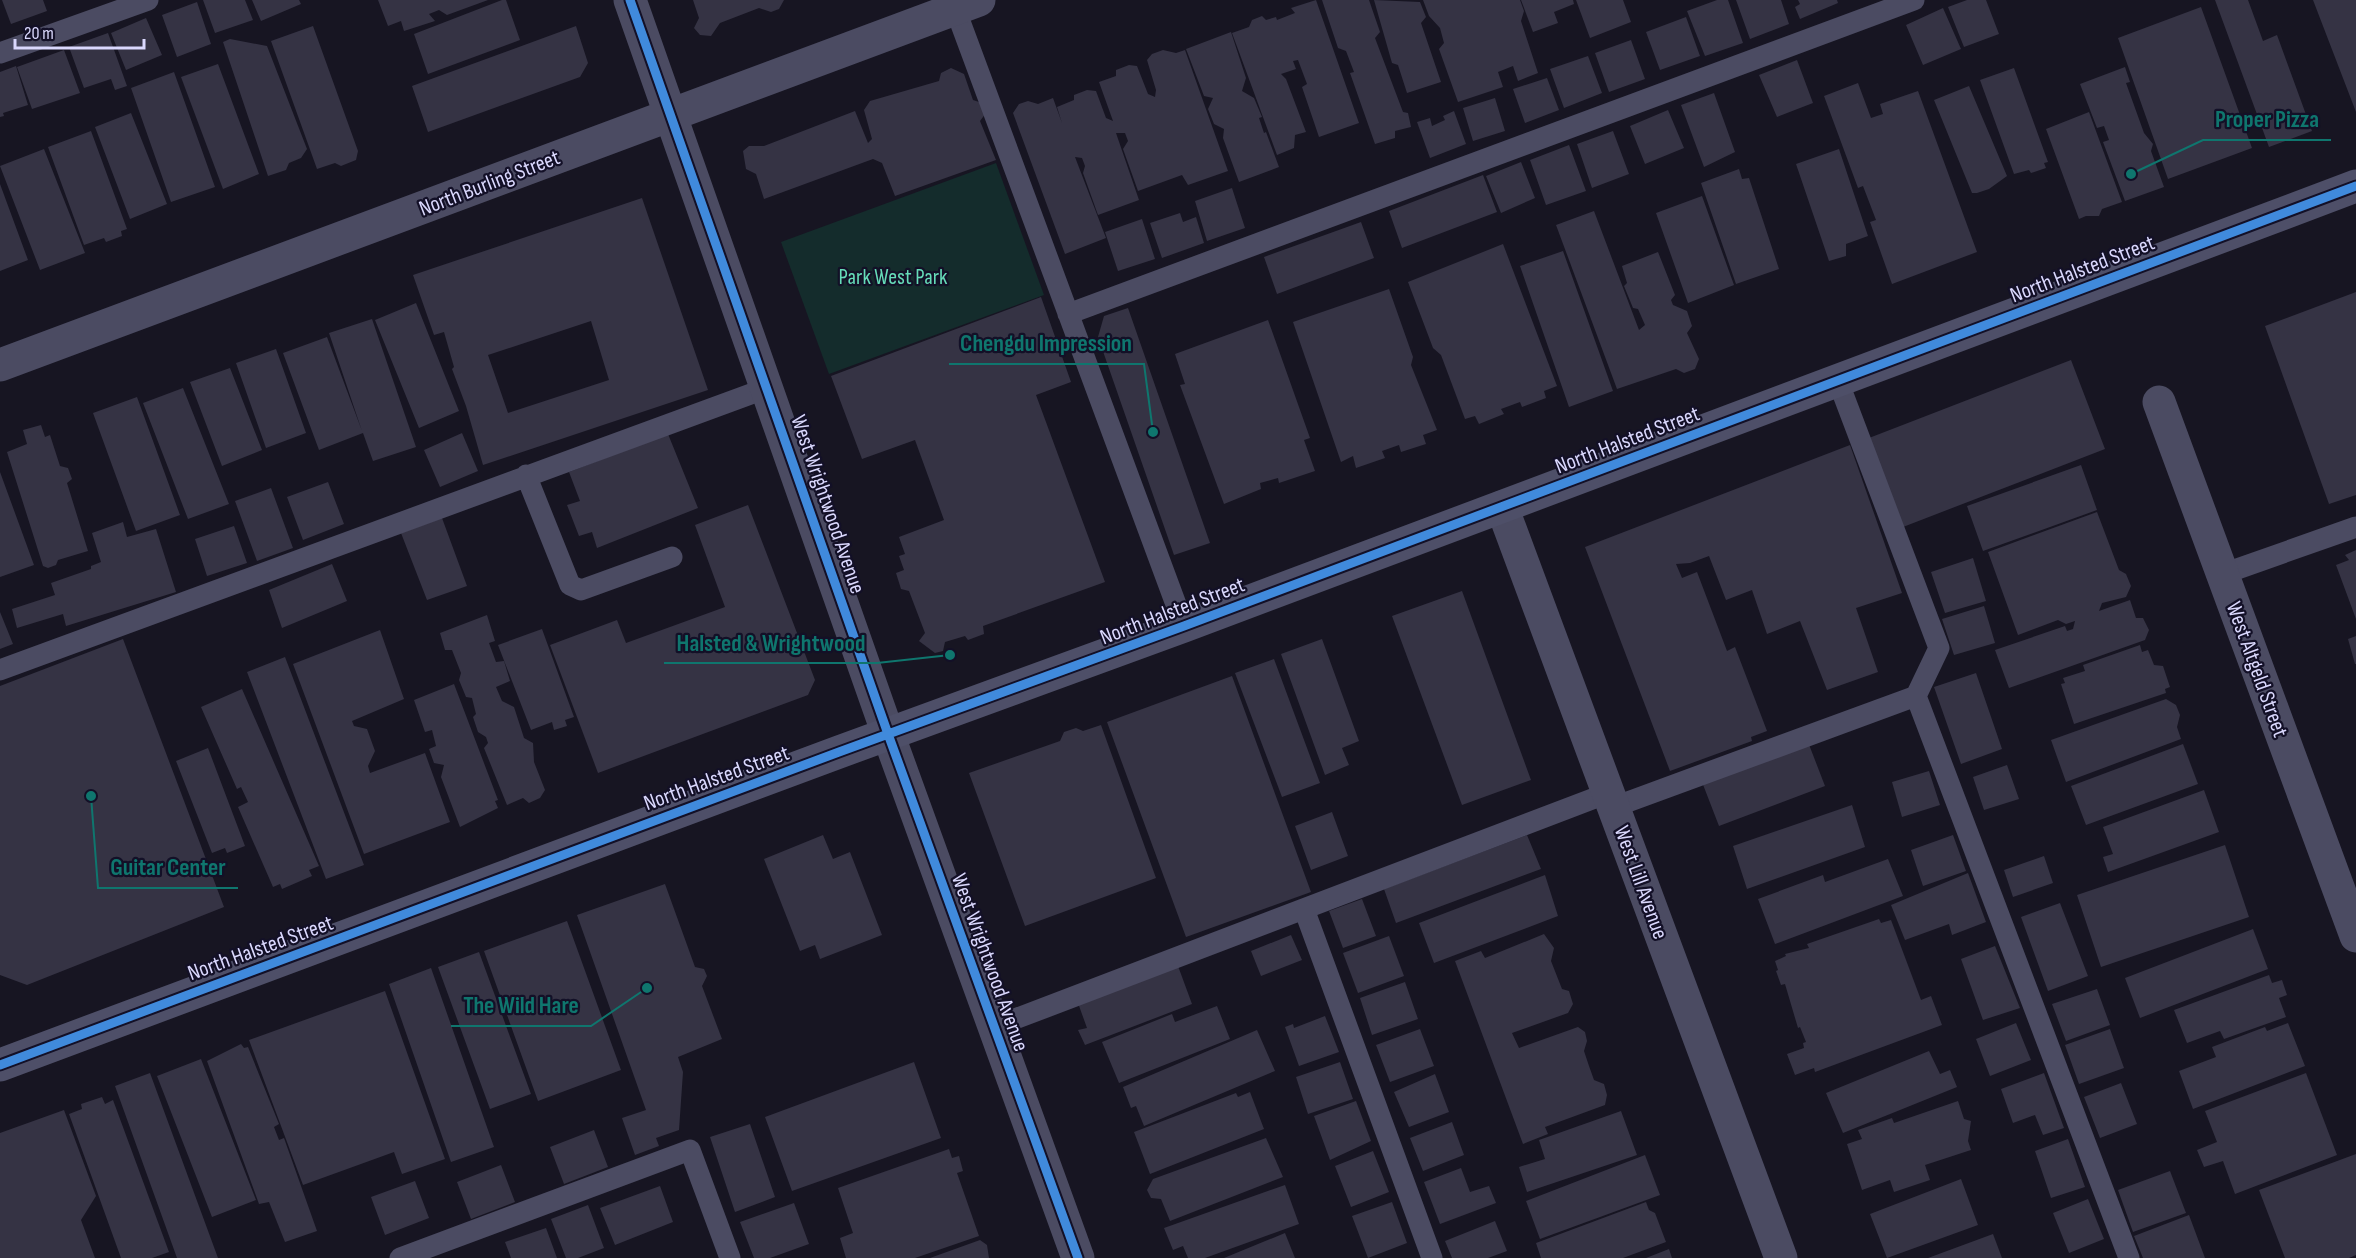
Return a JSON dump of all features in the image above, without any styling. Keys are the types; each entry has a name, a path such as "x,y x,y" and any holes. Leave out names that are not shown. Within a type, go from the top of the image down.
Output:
{"main road":[{"name":"North Halsted Street","path":"0,1065 1184,626 2356,186"}],"street":[{"name":"West Wrightwood Avenue","path":"630,0 888,734 1078,1258"},
{"name":"North Burling Street","path":"0,365 671,115 962,3"},
{"name":"West Altgeld Street","path":"2160,402 2356,936"},
{"name":"West Lill Avenue","path":"1502,507 1781,1258"}],"lane":[{"path":"0,53 148,0"},
{"path":"1068,314 1914,0"},
{"path":"962,3 1068,314 1184,626"},
{"path":"994,1027 1305,909 1611,800 1916,696 1940,648 1838,381"},
{"path":"0,670 767,388"},
{"path":"526,475 570,585 580,590 672,556"},
{"path":"2223,574 2356,527"},
{"path":"1916,696 2129,1258"},
{"path":"1305,909 1432,1258"},
{"path":"400,1258 690,1150 730,1258"}],"green space":[{"name":"Park West Park","path":"996,163 1044,295 829,374 781,242"}],"building":[{"path":"2,0 43,0 47,11 11,24"},
{"path":"203,0 245,0 253,20 215,33"},
{"path":"252,0 299,0 301,4 261,21"},
{"path":"378,0 488,0 447,15 439,10 429,14 435,21 404,31 401,21 388,26"},
{"path":"506,0 520,40 428,74 414,34"},
{"path":"693,0 784,0 779,9 771,12 759,8 720,23 711,36 700,35 694,28 699,18"},
{"path":"1316,0 1359,123 1319,137 1302,87 1307,84 1298,60 1293,61 1296,69 1281,74 1286,79 1306,132 1295,135 1294,148 1277,155 1232,33 1249,27 1252,20 1262,16 1266,20 1276,17 1277,20 1295,13 1291,8"},
{"path":"1322,0 1369,0 1380,32 1375,38 1403,112 1408,113 1411,127 1395,131 1395,138 1375,144 1350,73 1354,72 1346,51 1338,48"},
{"path":"1374,0 1420,2 1426,17 1421,23 1441,82 1407,93 1398,65 1392,63"},
{"path":"1423,0 1520,0 1524,11 1521,21 1538,73 1518,81 1513,66 1498,72 1503,87 1458,102 1439,49 1444,43 1440,28 1429,16"},
{"path":"1521,0 1573,0 1574,4 1554,12 1558,23 1533,32"},
{"path":"1576,0 1623,0 1631,22 1590,38"},
{"path":"1717,0 1728,0 1743,43 1705,56 1687,11"},
{"path":"1736,0 1781,0 1789,24 1750,39"},
{"path":"1798,0 1837,0 1838,3 1800,19 1795,7 1800,4"},
{"path":"1967,0 1986,0 1999,34 1964,47 1948,7"},
{"path":"2215,0 2248,0 2263,41 2277,35 2312,131 2269,147"},
{"path":"2313,0 2356,0 2356,112"},
{"path":"197,2 211,44 177,57 162,15"},
{"path":"2201,7 2252,148 2168,179 2118,38"},
{"path":"1943,8 1961,49 1923,65 1906,25"},
{"path":"1686,17 1700,56 1660,70 1646,32"},
{"path":"146,18 162,55 126,70 111,33"},
{"path":"313,26 358,151 356,160 341,166 335,163 317,169 271,41"},
{"path":"576,26 588,63 580,77 428,132 412,86"},
{"path":"1231,32 1246,78 1242,91 1254,98 1262,117 1259,118 1264,133 1266,132 1279,167 1239,182 1223,138 1224,129 1214,124 1208,109 1213,98 1204,96 1186,49"},
{"path":"108,33 127,86 115,90 111,79 84,88 69,47"},
{"path":"230,39 267,46 307,149 301,158 289,163 286,170 268,176 223,42"},
{"path":"1631,40 1645,79 1609,92 1595,53"},
{"path":"64,50 80,93 32,109 17,67"},
{"path":"1163,50 1176,53 1185,50 1228,171 1188,185 1182,175 1138,191 1123,149 1128,141 1125,133 1116,133 1139,200 1098,215 1083,173 1085,166 1082,158 1075,157 1106,238 1065,254 1013,113 1019,104 1028,101 1038,104 1053,98 1062,123 1057,107 1074,100 1074,95 1087,90 1096,91 1106,118 1113,121 1099,82 1116,76 1116,70 1129,65 1137,66 1148,94 1155,97 1156,90 1147,60 1152,54"},
{"path":"1588,56 1602,93 1564,108 1550,69"},
{"path":"1797,60 1813,103 1777,117 1759,75"},
{"path":"218,64 259,174 223,189 181,77"},
{"path":"16,66 28,105 3,113 4,116 0,117 0,72"},
{"path":"2125,67 2130,82 2126,83 2144,133 2153,144 2151,151 2164,187 2125,201 2103,142 2109,140 2104,126 2097,128 2080,84"},
{"path":"951,68 964,74 973,100 982,103 986,113 980,121 996,160 895,196 882,163 873,159 764,199 756,174 746,169 743,151 749,146 764,146 855,111 868,143 872,139 864,110 870,101 939,81 941,73"},
{"path":"2014,68 2048,162 2044,163 2046,168 2031,173 2029,170 2014,174 1980,80"},
{"path":"174,72 215,187 171,202 131,88"},
{"path":"1547,78 1559,110 1525,123 1513,89"},
{"path":"1858,83 1871,118 1883,114 1880,104 1918,91 1977,252 1892,284 1870,222 1876,220 1863,186 1858,188 1824,96"},
{"path":"1969,86 2007,176 1989,189 1977,193 1972,193 1934,100"},
{"path":"1714,93 1735,152 1704,167 1681,105"},
{"path":"1495,98 1505,131 1473,141 1463,108"},
{"path":"1668,110 1684,148 1645,164 1630,126"},
{"path":"1454,111 1466,144 1430,158 1417,122 1430,118 1432,126 1445,120 1443,116"},
{"path":"2089,112 2122,202 2102,209 2099,216 2086,216 2079,219 2046,129"},
{"path":"131,113 167,204 130,219 95,127"},
{"path":"91,131 127,229 121,231 122,236 106,242 104,238 84,245 48,147"},
{"path":"1613,131 1629,174 1592,188 1577,144"},
{"path":"1569,145 1586,191 1546,205 1530,160"},
{"path":"44,149 85,253 40,270 0,166"},
{"path":"1839,149 1868,236 1846,244 1846,256 1829,261 1796,164"},
{"path":"1521,162 1535,198 1501,213 1486,176"},
{"path":"1739,169 1742,179 1749,178 1779,269 1736,284 1701,183"},
{"path":"1483,175 1497,212 1402,248 1389,211"},
{"path":"0,184 28,260 0,271"},
{"path":"1232,188 1245,228 1207,241 1195,201"},
{"path":"1702,196 1734,285 1688,303 1656,213"},
{"path":"642,198 708,390 483,465 466,406 452,369 454,367 444,332 434,335 413,275","holes":["591,321 609,380 508,413 488,355"]},
{"path":"1594,211 1639,330 1645,325 1638,309 1633,308 1624,286 1627,283 1622,266 1658,252 1675,295 1671,300 1673,305 1687,311 1692,326 1687,333 1699,359 1695,369 1684,373 1676,369 1617,389 1556,225"},
{"path":"1180,213 1183,222 1196,217 1204,243 1162,258 1150,223"},
{"path":"1142,219 1155,259 1118,271 1105,232"},
{"path":"1361,222 1374,258 1277,294 1264,257"},
{"path":"1503,244 1557,386 1544,391 1546,398 1522,407 1520,402 1501,409 1504,414 1479,424 1475,416 1465,419 1441,355 1433,348 1408,282"},
{"path":"1563,251 1613,391 1569,407 1520,266"},
{"path":"1389,289 1413,357 1411,365 1437,430 1423,435 1426,444 1401,452 1399,445 1382,451 1385,458 1356,468 1353,456 1341,462 1293,322"},
{"path":"2356,292 2356,495 2329,504 2265,326"},
{"path":"1041,297 1071,382 1036,395 1105,582 983,626 984,634 968,640 965,636 945,642 943,651 935,653 919,641 925,633 909,591 901,589 896,573 904,570 899,556 905,554 899,537 944,520 915,440 862,459 831,376"},
{"path":"416,303 459,411 419,428 375,320"},
{"path":"1128,308 1210,543 1174,555 1098,337 1104,316"},
{"path":"372,319 416,447 373,461 363,433 319,450 283,353 327,337 362,431 329,333"},
{"path":"1268,320 1310,438 1304,440 1315,471 1279,483 1278,478 1260,483 1261,489 1224,504 1180,385 1185,384 1175,354"},
{"path":"276,349 306,433 266,448 236,363"},
{"path":"2071,360 2105,449 1903,527 1869,438"},
{"path":"230,368 262,450 222,466 190,382"},
{"path":"183,388 229,504 188,519 143,403"},
{"path":"137,397 180,515 136,531 93,413"},
{"path":"41,425 45,437 50,435 60,466 68,468 72,479 67,483 88,551 58,560 56,565 48,568 43,566 7,452 27,444 23,430"},
{"path":"462,433 478,471 440,487 424,450"},
{"path":"668,434 698,508 597,548 592,532 579,536 567,505 580,501 569,472"},
{"path":"1850,445 1902,593 1856,608 1878,672 1827,690 1800,621 1767,634 1752,590 1726,600 1709,556 1690,563 1676,564 1682,578 1697,572 1727,651 1735,647 1767,731 1751,737 1752,741 1670,771 1585,547"},
{"path":"2081,465 2097,510 1983,551 1967,506"},
{"path":"0,472 34,565 0,577"},
{"path":"328,482 344,524 303,540 287,497"},
{"path":"271,488 293,548 257,561 235,501"},
{"path":"748,505 815,680 808,695 598,773 550,645 617,620 626,643 725,607 695,525"},
{"path":"2097,512 2119,570 2126,574 2131,586 2126,597 2102,603 2099,611 2130,600 2136,618 2143,618 2149,630 2145,640 2009,688 1995,650 2065,626 2067,631 2073,629 2075,621 2066,624 2058,620 2018,635 1988,552"},
{"path":"442,518 467,586 427,600 401,533"},
{"path":"123,522 127,537 156,529 176,592 66,626 63,614 17,628 12,609 55,595 51,583 91,569 91,566 101,562 92,533"},
{"path":"234,526 247,563 207,576 195,539"},
{"path":"2356,550 2356,619 2336,565 2349,560 2345,555"},
{"path":"1973,558 1986,601 1945,613 1931,572"},
{"path":"332,564 347,601 282,628 269,590"},
{"path":"1462,591 1531,780 1462,805 1392,616"},
{"path":"1984,606 1995,643 1954,655 1942,619"},
{"path":"0,612 13,644 0,649"},
{"path":"487,615 495,641 489,643 496,662 504,661 510,681 496,687 502,701 514,707 524,738 533,743 534,762 545,790 540,798 529,803 523,798 507,805 484,748 488,743 486,737 478,732 473,717 476,714 472,698 466,697 459,680 461,673 452,650 445,650 440,633"},
{"path":"542,629 574,717 565,720 567,726 554,730 552,722 531,730 498,645"},
{"path":"380,630 404,699 352,721 354,726 367,729 375,751 368,766 370,773 425,753 450,822 364,854 293,664"},
{"path":"2356,636 2356,664 2355,664 2348,639"},
{"path":"123,639 224,907 27,985 0,975 0,686"},
{"path":"1322,639 1359,741 1342,748 1349,765 1325,775 1281,654"},
{"path":"2140,645 2142,652 2148,650 2154,665 2163,666 2170,687 2165,689 2166,693 2074,724 2061,684 2065,683 2063,678 2085,671 2083,665"},
{"path":"285,657 364,865 326,879 247,672"},
{"path":"1274,659 1320,783 1282,797 1235,673"},
{"path":"1976,673 2002,749 1961,764 1934,687"},
{"path":"1232,676 1311,892 1186,937 1107,722"},
{"path":"454,684 498,800 495,801 498,808 460,827 441,777 444,765 434,763 429,749 436,746 432,730 425,732 414,700"},
{"path":"242,689 319,866 309,870 312,876 282,889 280,884 273,887 238,807 248,802 241,787 237,789 201,707"},
{"path":"2166,699 2176,705 2180,715 2177,727 2181,739 2066,782 2051,740"},
{"path":"1101,725 1156,878 1025,926 969,773 1060,741 1064,732 1076,728 1083,731"},
{"path":"1808,742 1825,786 1719,826 1702,782"},
{"path":"2183,744 2198,784 2086,825 2071,786"},
{"path":"208,748 245,846 227,853 225,848 212,853 176,761"},
{"path":"2007,765 2019,799 1984,810 1973,777"},
{"path":"1929,771 1940,805 1902,817 1892,782"},
{"path":"2204,790 2219,832 2108,872 2103,857 2113,854 2103,827"},
{"path":"1852,805 1865,847 1747,889 1733,846"},
{"path":"1332,812 1348,856 1311,870 1295,826"},
{"path":"823,835 833,859 850,852 882,935 820,959 815,945 800,951 764,859"},
{"path":"1527,835 1541,869 1396,923 1384,889"},
{"path":"1953,835 1966,871 1923,886 1911,850"},
{"path":"2225,845 2249,917 2101,967 2077,895"},
{"path":"2044,856 2053,883 2013,897 2004,870"},
{"path":"1888,859 1903,896 1775,944 1758,899 1823,875 1825,882"},
{"path":"1968,873 1986,922 1952,935 1949,924 1905,940 1891,905"},
{"path":"1545,875 1558,916 1434,963 1419,923"},
{"path":"665,884 695,967 704,969 707,976 702,986 722,1039 678,1057 683,1072 679,1130 656,1138 659,1146 635,1155 622,1118 646,1110 577,915"},
{"path":"1362,899 1376,936 1343,948 1329,911"},
{"path":"2060,903 2088,976 2048,991 2021,917"},
{"path":"1879,919 1881,923 1891,920 1921,1000 1931,996 1942,1025 1815,1072 1814,1068 1795,1075 1787,1054 1804,1048 1803,1043 1806,1042 1800,1027 1798,1028 1785,984 1781,985 1775,961 1786,956 1785,954 1809,948 1807,944"},
{"path":"567,921 621,1070 538,1101 484,951"},
{"path":"2253,929 2268,969 2140,1018 2125,978"},
{"path":"1544,934 1554,948 1551,961 1562,989 1569,991 1573,1004 1568,1013 1512,1033 1519,1048 1578,1027 1585,1032 1587,1041 1584,1051 1594,1080 1604,1084 1607,1095 1605,1105 1545,1127 1548,1134 1523,1144 1455,961 1481,951 1485,958"},
{"path":"1291,935 1302,960 1261,976 1251,951"},
{"path":"1389,936 1404,976 1358,993 1343,953"},
{"path":"1995,946 2020,1008 1983,1020 1961,959"},
{"path":"479,952 531,1094 490,1109 438,967"},
{"path":"1178,966 1192,1004 1085,1045 1078,1030 1087,1028 1078,1003"},
{"path":"431,968 494,1147 451,1162 389,984"},
{"path":"2269,975 2272,983 2282,980 2287,995 2279,998 2286,1017 2224,1039 2220,1031 2187,1043 2174,1010"},
{"path":"1405,982 1418,1019 1372,1035 1360,998"},
{"path":"2097,989 2110,1025 2066,1041 2052,1004"},
{"path":"385,991 445,1159 402,1174 394,1152 303,1185 249,1040"},
{"path":"1217,1006 1230,1039 1119,1083 1102,1042 1172,1014 1175,1022"},
{"path":"1325,1016 1339,1052 1299,1066 1285,1027 1293,1024 1294,1028"},
{"path":"2016,1023 2031,1060 1990,1076 1976,1039"},
{"path":"2288,1023 2305,1066 2193,1109 2179,1071 2216,1057 2212,1047 2265,1027 2267,1031"},
{"path":"1420,1029 1434,1066 1390,1082 1376,1045"},
{"path":"2110,1029 2124,1068 2079,1084 2065,1045"},
{"path":"1257,1030 1275,1071 1144,1126 1136,1106 1131,1108 1123,1087"},
{"path":"241,1044 244,1048 248,1047 279,1124 274,1127 279,1140 284,1138 317,1231 285,1242 269,1202 259,1204 207,1061"},
{"path":"1929,1051 1940,1074 1950,1070 1957,1087 1843,1133 1826,1093"},
{"path":"201,1059 256,1200 212,1217 157,1076"},
{"path":"914,1062 941,1138 792,1191 765,1117"},
{"path":"1340,1062 1353,1099 1308,1114 1296,1077"},
{"path":"150,1073 218,1258 177,1258 115,1086"},
{"path":"2044,1073 2064,1128 2043,1135 2035,1115 2013,1123 2001,1089"},
{"path":"2306,1073 2337,1155 2235,1194 2223,1161 2204,1167 2197,1150 2217,1142 2205,1111"},
{"path":"1435,1074 1449,1112 1409,1127 1394,1092"},
{"path":"2121,1083 2137,1124 2100,1138 2084,1097"},
{"path":"1250,1092 1264,1129 1150,1174 1134,1132 1236,1093 1238,1097"},
{"path":"102,1097 105,1104 113,1100 169,1252 152,1258 121,1258 69,1114 82,1109 81,1104"},
{"path":"1356,1101 1371,1141 1330,1160 1314,1116"},
{"path":"1958,1101 1964,1119 1971,1121 1968,1141 1971,1150 1925,1165 1930,1180 1894,1192 1890,1180 1862,1190 1847,1144 1862,1139 1858,1130 1892,1118 1894,1123"},
{"path":"64,1110 96,1196 81,1220 95,1258 0,1258 0,1133"},
{"path":"1621,1111 1637,1155 1527,1192 1519,1167 1545,1159 1539,1140"},
{"path":"1452,1122 1464,1155 1423,1171 1410,1138"},
{"path":"750,1124 775,1197 735,1212 710,1137"},
{"path":"594,1130 608,1167 564,1184 550,1147"},
{"path":"1266,1138 1283,1177 1170,1221 1161,1199 1151,1198 1147,1190 1153,1179"},
{"path":"2068,1139 2085,1187 2051,1198 2035,1151"},
{"path":"949,1149 952,1158 959,1156 963,1171 957,1173 979,1236 915,1258 846,1258 840,1238 853,1233 838,1188"},
{"path":"1373,1151 1389,1192 1351,1207 1335,1166"},
{"path":"2356,1154 2356,1255 2349,1258 2285,1258 2259,1190"},
{"path":"1645,1155 1660,1195 1540,1239 1526,1201"},
{"path":"501,1165 515,1202 471,1219 457,1182"},
{"path":"1461,1168 1470,1192 1489,1186 1496,1203 1440,1224 1424,1182"},
{"path":"2170,1171 2186,1213 2133,1232 2118,1190"},
{"path":"1961,1179 1978,1225 1887,1258 1870,1214"},
{"path":"415,1181 429,1218 385,1235 371,1197"},
{"path":"1285,1185 1299,1224 1205,1258 1188,1258 1183,1246 1173,1250 1164,1228"},
{"path":"660,1186 673,1222 615,1245 600,1208"},
{"path":"2088,1199 2104,1239 2069,1253 2053,1213"},
{"path":"1392,1202 1407,1243 1368,1258 1352,1216"},
{"path":"1646,1202 1649,1210 1655,1213 1666,1242 1623,1258 1541,1258 1536,1243"},
{"path":"794,1203 809,1244 770,1258 754,1258 740,1222"},
{"path":"588,1205 604,1248 578,1258 566,1258 551,1219"},
{"path":"2189,1215 2205,1258 2143,1258 2134,1236"},
{"path":"1495,1221 1507,1251 1488,1258 1452,1258 1445,1241"},
{"path":"546,1228 557,1258 511,1258 505,1242"},
{"path":"1285,1233 1295,1258 1224,1258"},
{"path":"1993,1234 2002,1258 1928,1258"},
{"path":"980,1240 987,1245 989,1258 930,1258"},
{"path":"1669,1249 1672,1258 1646,1258"}],"cycle path":[{"path":"630,0 888,734 1078,1258"},
{"path":"0,1065 1184,626 2356,186"}],"place":[{"name":"Proper Pizza","path":"2131,174"},
{"name":"Chengdu Impression","path":"1153,432"},
{"name":"Halsted & Wrightwood","path":"950,655"},
{"name":"Guitar Center","path":"91,796"},
{"name":"The Wild Hare","path":"647,988"}]}
